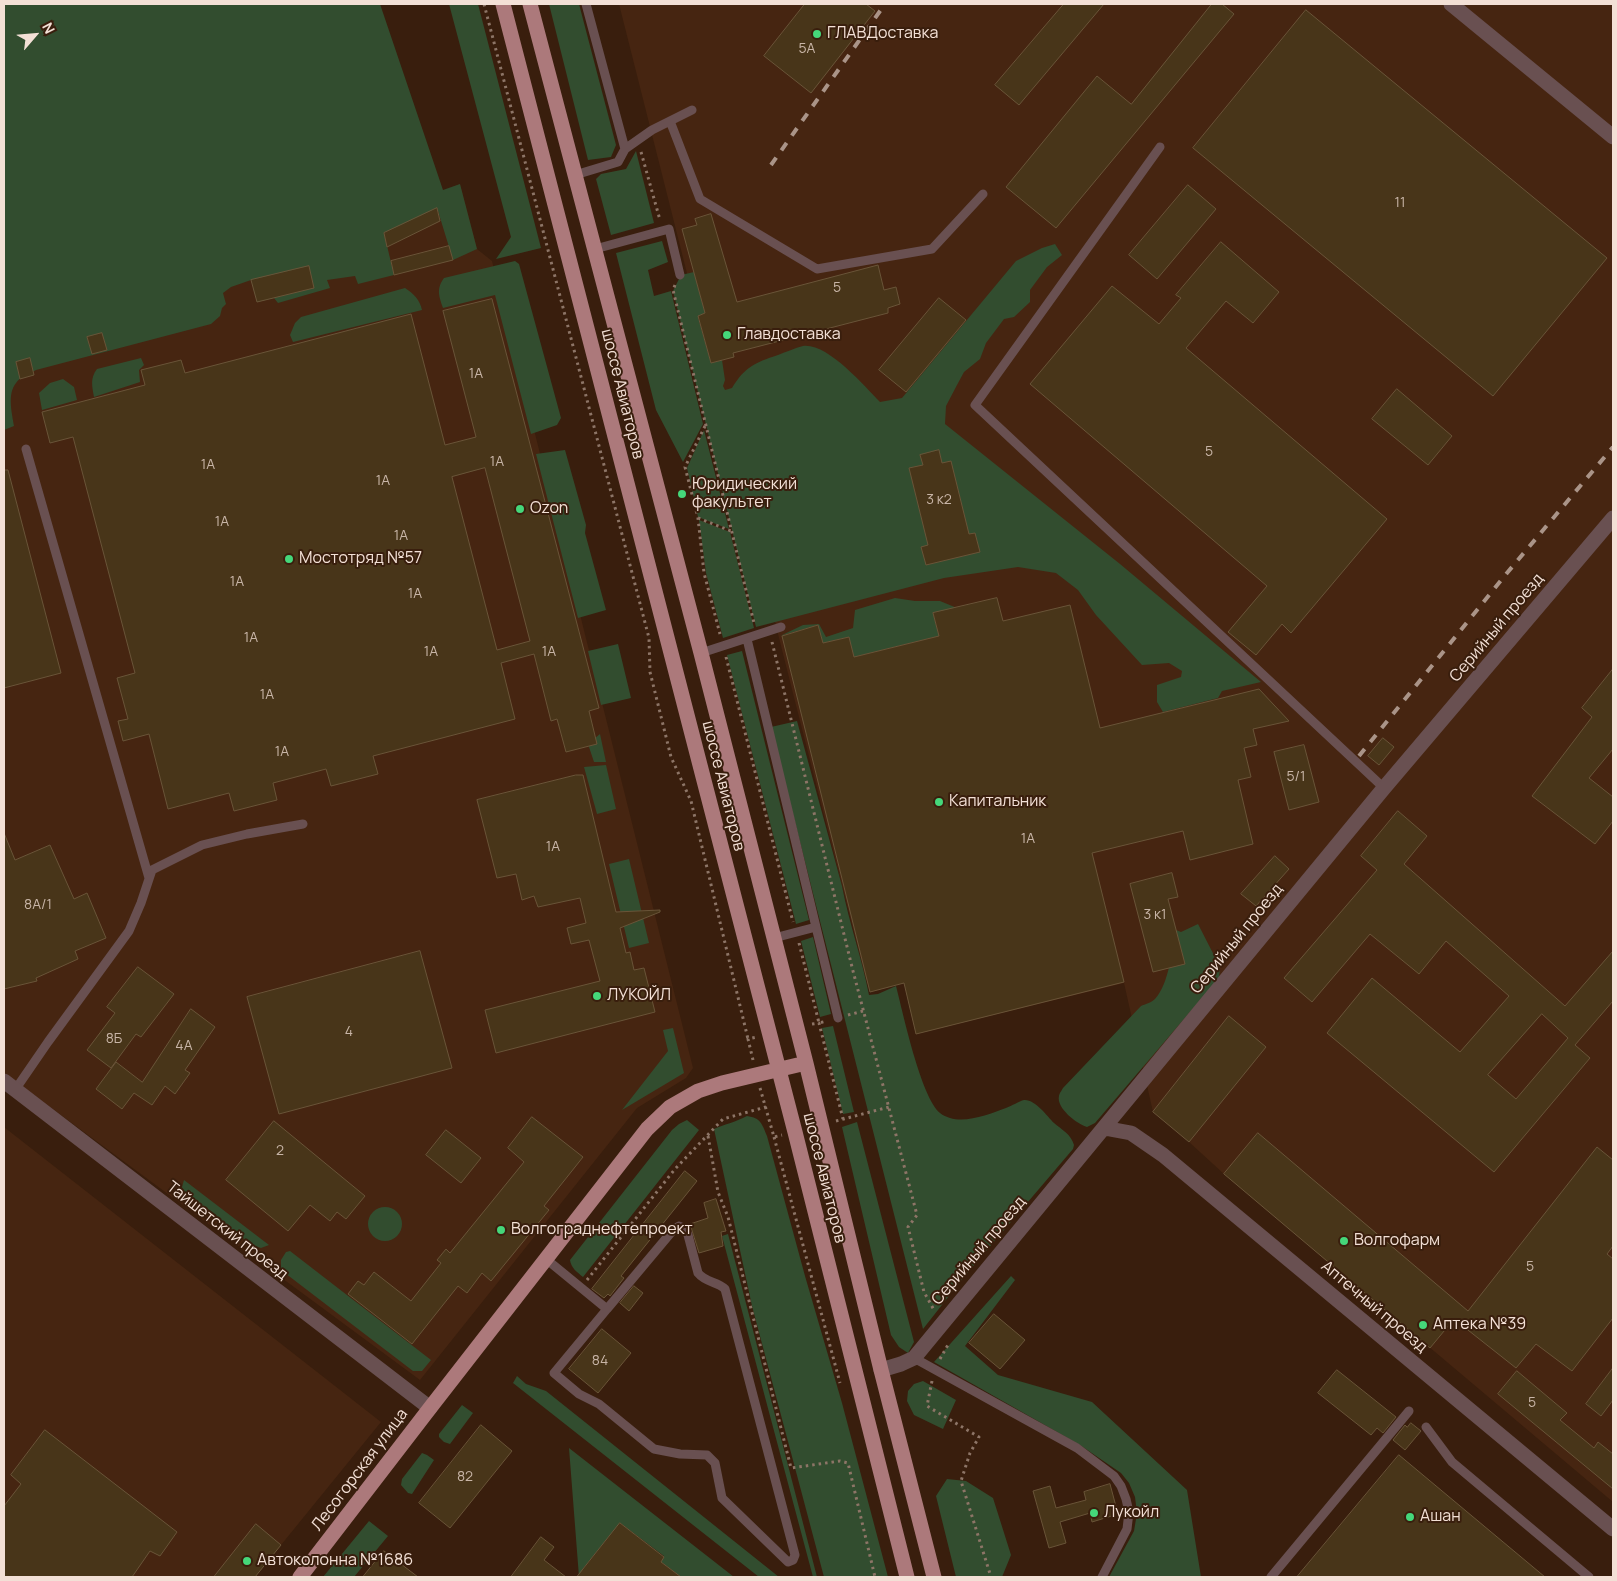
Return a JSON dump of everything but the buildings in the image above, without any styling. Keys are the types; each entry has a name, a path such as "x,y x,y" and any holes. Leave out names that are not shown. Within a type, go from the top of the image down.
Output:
{"main road":[{"name":"шоссе Авиаторов","path":"503,4 777,1069 800,1151 907,1577"},
{"name":"шоссе Авиаторов","path":"530,4 701,653 806,1063 934,1577"},
{"name":"Лесогорская улица","path":"300,1577 647,1129 670,1107 698,1091 722,1083 806,1063"}],"street":[{"path":"1451,4 1613,137"},
{"name":"Серийный проезд","path":"914,1358 1384,788 1613,518"},
{"name":"Тайшетский проезд","path":"10,1085 430,1408"},
{"name":"Аптечный проезд","path":"1104,1128 1131,1133 1164,1155 1613,1529"},
{"path":"881,1370 914,1358"}],"lane":[{"path":"586,4 625,149"},
{"path":"575,175 618,162 625,149 638,139 692,110"},
{"path":"670,121 700,199 817,269 932,249 983,194"},
{"path":"1160,147 975,404 1384,788"},
{"path":"595,250 669,229 680,275"},
{"path":"26,449 149,878"},
{"path":"701,653 724,646 748,643 757,635 781,627"},
{"path":"748,643 838,1018"},
{"path":"10,1085 48,1042 129,931 152,870 202,845 247,834 303,824"},
{"path":"774,938 816,927"},
{"path":"679,1226 685,1229 698,1273 708,1282 721,1285 725,1289 795,1555 793,1560 788,1562 722,1498 714,1463 706,1455 680,1454 654,1449 599,1404 579,1394 554,1374 607,1309 674,1229 679,1226"},
{"path":"546,1259 607,1309"},
{"path":"914,1358 1077,1448 1114,1476 1121,1486 1126,1499 1129,1512 1127,1530 1102,1577"},
{"path":"1271,1577 1409,1411"},
{"path":"1426,1427 1452,1462 1589,1577"}],"path":[{"path":"484,4 649,638 650,672 671,757 691,801 748,1039"},
{"path":"638,139 662,231"},
{"path":"680,275 673,290 757,635"},
{"path":"705,426 685,467 698,518 704,573 819,1023"},
{"path":"698,518 731,531"},
{"path":"748,643 771,639 853,971 917,1215 908,1226 921,1283 924,1292 942,1323 954,1334 934,1369 926,1406 979,1437 970,1453 961,1481 991,1577"},
{"path":"581,1288 675,1169 723,1119 766,1107"},
{"path":"708,1136 718,1192 728,1217 791,1468 840,1461 848,1463 875,1577"},
{"path":"774,1137 841,1386"}],"shaded area":[{"path":"619,4 1613,4 1613,1502 1153,1112 1124,983 916,1034 904,983 871,992 865,976"},
{"path":"460,184 477,249 492,261 693,1068 686,1078 637,1108 420,1380 4,1073 4,348 363,222"},
{"path":"4,1127 381,1422 255,1577 4,1577"}],"green space":[{"path":"4,4 380,4 443,190 460,184 477,249 453,260 438,211 384,233 394,275 358,284 355,276 327,280 330,288 278,303 274,298 257,302 251,280 231,287 223,293 226,304 222,308 220,316 211,324 36,370 23,377 13,387 11,404 14,426 4,430"},
{"path":"449,4 478,4 541,248 496,259 511,237"},
{"path":"549,4 579,4 616,145 611,157 588,160"},
{"path":"636,151 654,223 611,235 596,179 601,174 626,169"},
{"path":"662,241 668,262 648,270 654,296 671,291 703,424 683,462 656,410 616,253"},
{"path":"1055,244 1062,255 1047,267 1030,290 1030,302 1014,317 1004,319 986,343 980,359 964,372 946,406 945,424 1120,564 1261,682 1222,691 1218,698 1163,712 1157,702 1157,685 1181,677 1182,671 1169,663 1142,665 1096,615 1078,590 1056,573 1018,567 944,578 756,627 673,291 681,275 694,272 705,313 698,317 711,363 722,360 725,380 723,386 725,390 732,388 741,375 756,363 803,346 813,347 834,358 855,376 880,402 902,398 1016,261 1042,248"},
{"path":"515,261 519,264 561,418 557,425 531,434 495,295 443,308 439,293 444,278"},
{"path":"405,288 420,303 422,310 293,342 290,335 295,323 301,317"},
{"path":"141,358 144,365 139,370 140,382 94,397 92,379 97,369"},
{"path":"63,379 74,387 77,400 42,410 39,393 50,383"},
{"path":"704,430 729,529 698,517 687,468"},
{"path":"565,450 586,525 585,533 606,610 578,618 536,454"},
{"path":"699,520 730,532 754,628 723,638 706,573"},
{"path":"895,598 915,601 940,601 957,608 933,613 939,636 854,657 849,637 823,643 818,625 780,636 803,625 819,624 826,637 853,628 855,610"},
{"path":"618,644 631,698 601,705 588,651"},
{"path":"742,651 809,920 796,924 727,655"},
{"path":"797,721 842,886 869,995 878,994 896,986 914,1054 926,1090 933,1104 940,1113 947,1117 964,1119 982,1116 1028,1100 1066,1132 1074,1145 1073,1149 964,1277 923,1329 771,727"},
{"path":"600,734 606,762 594,762 588,744"},
{"path":"606,765 616,809 597,814 584,767"},
{"path":"629,859 649,943 629,948 609,864"},
{"path":"1198,924 1220,967 1219,978 1095,1123 1087,1127 1078,1123 1068,1115 1059,1101 1063,1088 1141,1006 1155,999 1160,993 1167,976 1176,930 1181,932"},
{"path":"813,937 831,1014 820,1017 801,941"},
{"path":"833,1026 854,1112 843,1114 822,1028"},
{"path":"673,1028 684,1073 622,1110 668,1051 663,1030"},
{"path":"747,1116 755,1118 760,1122 767,1136 842,1403 888,1577 824,1577 752,1306 714,1129"},
{"path":"687,1120 699,1130 583,1277 573,1268 570,1260 672,1130"},
{"path":"857,1122 914,1342 908,1353 899,1347 891,1335 842,1127"},
{"path":"184,1180 269,1245 261,1248 252,1245 185,1194 182,1187"},
{"path":"385,1207 392,1208 397,1212 401,1217 401,1231 397,1236 392,1240 385,1241 378,1240 373,1236 369,1231 368,1224 369,1217 373,1212 378,1208"},
{"path":"728,1234 817,1577 813,1577 722,1236"},
{"path":"290,1251 431,1360 422,1371 413,1371 281,1270 281,1260 286,1252"},
{"path":"1011,1276 1015,1280 965,1346 998,1375 1092,1402 1187,1490 1201,1577 1109,1577 1134,1531 1137,1513 1135,1497 1129,1483 1121,1473 1080,1445 934,1362"},
{"path":"517,1376 526,1384 546,1391 779,1577 759,1577 513,1383"},
{"path":"923,1381 956,1400 943,1429 914,1415 907,1401 908,1391 914,1384"},
{"path":"462,1405 473,1413 450,1444 444,1442 439,1437 439,1434"},
{"path":"569,1448 734,1577 681,1577 661,1562 664,1556 620,1523 582,1570 590,1577 579,1577"},
{"path":"422,1453 434,1460 412,1494 408,1493 401,1485 402,1479"},
{"path":"947,1479 966,1481 993,1498 1011,1555 1002,1577 956,1577 936,1496"},
{"path":"369,1521 388,1536 354,1577 323,1577"}],"railway":[{"path":"771,165 885,4"},
{"path":"1359,756 1507,573 1613,447"}],"place":[{"name":"ГЛАВДоставка","path":"817,34"},
{"name":"Главдоставка","path":"727,335"},
{"name":"Юридический факультет","path":"682,494"},
{"name":"Ozon","path":"520,509"},
{"name":"Мостотряд №57","path":"289,559"},
{"name":"Капитальник","path":"939,802"},
{"name":"ЛУКОЙЛ","path":"597,996"},
{"name":"Волгограднефтепроект","path":"501,1230"},
{"name":"Волгофарм","path":"1344,1241"},
{"name":"Аптека №39","path":"1423,1325"},
{"name":"Лукойл","path":"1094,1513"},
{"name":"Ашан","path":"1410,1517"},
{"name":"Автоколонна №1686","path":"247,1561"}]}
